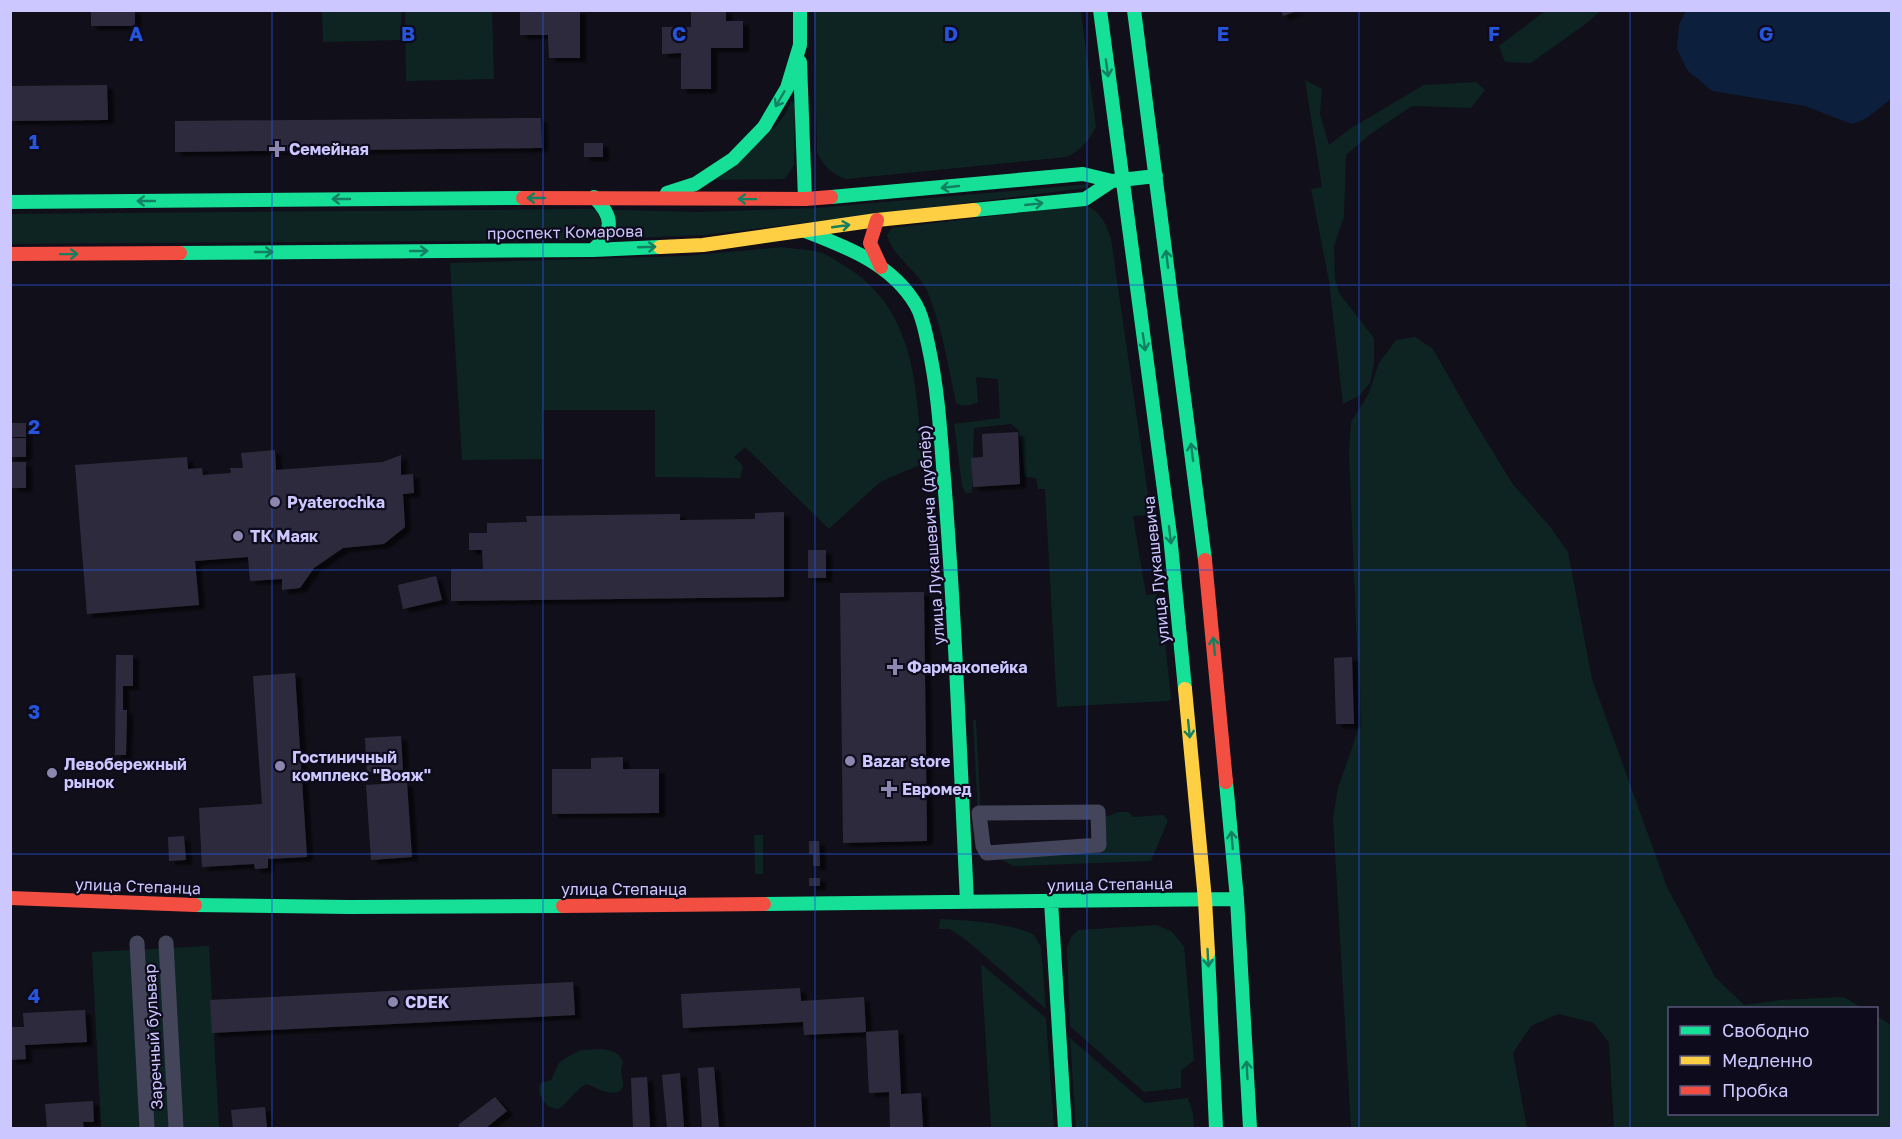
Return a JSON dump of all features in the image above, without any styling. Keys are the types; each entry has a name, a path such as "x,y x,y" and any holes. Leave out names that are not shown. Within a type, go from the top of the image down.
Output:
{"main road":[{"path":"800,10 805,200"},
{"name":"улица Лукашевича","path":"1100,10 1117,180 1170,535 1205,900 1216,1128"},
{"path":"1134,10 1203,534 1237,899 1250,1128"},
{"path":"653,198 695,183 733,159 764,127 787,88 800,45"},
{"name":"проспект Комарова","path":"10,202 594,197 805,200 1083,174 1117,180 1156,176"},
{"name":"проспект Комарова","path":"10,254 593,250 703,245 877,220 1085,199 1117,180"},
{"path":"593,250 603,242 609,230 609,218 604,206 594,197"},
{"path":"877,220 870,243 881,267"},
{"name":"улица Лукашевича (дублёр)","path":"804,231 853,250 881,267 902,285 917,306 926,334 937,395 948,512 967,902"},
{"name":"улица Степанца","path":"10,898 349,907 1237,899"},
{"path":"1051,901 1065,1128"}],"street":[{"path":"1098,812 1099,845 987,853 983,846 979,813 1098,812"},
{"name":"Заречный бульвар","path":"137,943 147,1128"},
{"name":"Заречный бульвар","path":"166,943 176,1128"}],"green space":[{"path":"322,11 401,11 401,40 323,42"},
{"path":"405,11 492,11 494,79 406,81"},
{"path":"814,11 1081,11 1096,127 1084,144 1067,157 846,179 841,177 825,165 817,152"},
{"path":"1545,11 1601,11 1531,63 1505,62 1499,46"},
{"path":"1305,80 1322,89 1320,114 1329,145 1351,128 1424,85 1476,82 1485,90 1471,108 1412,106 1369,135 1346,155 1344,217 1334,246 1335,279 1339,293 1374,338 1374,363 1370,383 1360,395 1343,404 1329,281 1311,189 1322,187"},
{"path":"791,101 795,105 794,165 785,179 708,180 768,134 786,112"},
{"path":"1090,184 1086,188 705,235 585,240 11,244 10,214 584,209 698,212 817,208"},
{"path":"1085,205 1102,219 1111,239 1151,515 1133,516 1146,595 1156,594 1165,641 1171,699 1168,701 1057,707 1045,489 1038,489 1036,478 1025,477 1019,431 1011,424 974,428 972,493 966,493 962,486 954,424 1000,418 998,379 976,377 978,402 967,406 956,403 941,332 927,291 923,283 894,250 887,235 892,228"},
{"path":"782,247 822,253 867,283 885,303 899,327 914,379 922,464 880,482 829,529 745,447 734,457 743,466 740,478 655,477 655,410 543,410 544,459 462,460 450,263 686,256"},
{"path":"1415,337 1433,349 1512,483 1551,528 1568,552 1592,679 1667,887 1715,977 1744,1005 1781,1000 1843,997 1861,1007 1668,1007 1668,1115 1878,1115 1878,1017 1891,1025 1891,1128 1614,1128 1609,1043 1594,1023 1558,1014 1531,1026 1513,1053 1527,1128 1351,1128 1333,818 1338,788 1360,725 1349,451 1351,422 1369,393 1379,363 1396,340"},
{"path":"973,720 976,720 981,816 979,834"},
{"path":"1118,812 1129,812 1133,817 1163,815 1167,819 1151,861 1013,866 997,857 1098,845 1098,816 1109,816"},
{"path":"754,835 763,835 763,874 755,874"},
{"path":"940,919 1001,925 1034,935 1041,947 1046,1009 965,939 949,929 939,929"},
{"path":"1156,925 1171,931 1184,946 1194,1060 1181,1071 1181,1088 1144,1092 1070,1026 1067,948 1071,937 1078,930"},
{"path":"209,946 219,1128 101,1128 92,952"},
{"path":"981,964 1046,1018 1054,1128 991,1128"},
{"path":"1070,1038 1145,1103 1188,1098 1194,1128 1076,1128"},
{"path":"581,1050 610,1050 619,1056 623,1061 621,1071 623,1086 612,1093 587,1084 558,1109 549,1107 540,1096 541,1083 551,1080 559,1063"}],"water":[{"path":"1686,11 1891,11 1891,99 1867,118 1852,124 1805,106 1712,91 1687,70 1677,49 1679,25"}],"building":[{"path":"91,10 135,10 135,26 91,26"},
{"path":"520,10 580,10 580,58 549,58 548,35 520,35"},
{"path":"691,10 726,10 726,21 743,21 743,48 711,48 711,89 681,89 681,53 662,54 662,27 691,27"},
{"path":"1281,10 1297,10 1297,11 1283,16"},
{"path":"107,85 108,120 10,121 10,86"},
{"path":"541,118 542,148 175,152 175,121"},
{"path":"584,143 603,143 603,157 584,157"},
{"path":"10,423 26,423 26,437 10,437"},
{"path":"1018,432 1020,484 973,487 971,458 983,457 982,434"},
{"path":"10,438 26,438 26,457 10,457"},
{"name":"ТК Маяк","path":"275,450 276,470 383,462 401,455 401,475 413,474 414,493 403,494 405,527 384,544 343,548 314,568 300,588 282,590 282,579 250,581 248,557 195,561 199,605 87,614 75,465 187,457 188,469 202,468 203,475 231,473 230,468 243,468 241,453"},
{"path":"12,462 26,462 26,488 12,488"},
{"path":"784,512 784,597 451,601 451,569 483,569 482,550 469,550 469,533 487,533 487,523 527,522 526,516 680,514 680,520 755,519 755,513"},
{"path":"808,550 826,550 826,578 808,578"},
{"path":"436,576 442,600 403,609 398,585"},
{"path":"924,592 927,841 843,843 840,593"},
{"path":"116,655 133,655 133,686 123,686 123,710 127,710 126,755 115,755"},
{"path":"1352,657 1354,724 1336,724 1334,658"},
{"path":"295,673 307,857 268,859 268,868 255,869 254,864 202,867 199,808 262,804 253,676"},
{"path":"401,736 403,770 367,772 365,738"},
{"path":"623,757 623,769 659,769 659,813 552,814 552,769 591,769 591,758"},
{"path":"407,783 412,857 371,860 366,785"},
{"path":"184,836 186,860 169,861 168,837"},
{"path":"809,841 819,841 820,866 813,866 813,854 809,854"},
{"path":"809,878 820,878 820,886 809,886"},
{"path":"573,982 575,1015 212,1033 210,1000"},
{"path":"800,988 801,1001 864,997 866,1032 804,1035 803,1022 683,1028 681,994"},
{"path":"85,1010 87,1042 25,1045 26,1059 10,1060 10,1027 24,1027 23,1013"},
{"path":"898,1030 901,1094 921,1093 923,1128 890,1128 889,1092 869,1093 866,1032"},
{"path":"714,1067 719,1128 702,1128 698,1068"},
{"path":"680,1073 684,1128 667,1128 662,1075"},
{"path":"647,1077 650,1128 633,1128 631,1078"},
{"path":"495,1097 507,1111 486,1128 461,1128 458,1125"},
{"path":"93,1101 94,1122 83,1122 84,1128 47,1128 45,1104"},
{"path":"265,1107 267,1128 233,1128 231,1110"}],"traffic: fast":[{"path":"667,193 695,184 733,159 764,127 787,88 800,45 800,10"},
{"path":"1100,10 1170,535 1185,689"},
{"path":"1134,10 1205,560"},
{"path":"800,62 805,199"},
{"path":"831,197 1083,174 1112,181 1156,176"},
{"path":"974,210 1085,199 1112,181"},
{"path":"593,250 605,237 609,224 605,211 594,197"},
{"path":"10,202 523,198"},
{"path":"805,231 852,251 894,278 916,305 925,329 938,405 947,520 967,902"},
{"path":"180,253 593,250 660,247"},
{"path":"1226,782 1237,899 1250,1128"},
{"path":"764,904 1237,899"},
{"path":"1051,901 1065,1128"},
{"path":"195,905 563,906"},
{"path":"1208,953 1216,1128"}],"traffic: slow":[{"path":"660,247 703,245 877,220 974,210"},
{"path":"1185,689 1208,953"}],"traffic: jam":[{"path":"523,198 805,199 831,197"},
{"path":"877,220 870,243 881,267"},
{"path":"10,254 180,253"},
{"path":"1205,560 1226,782"},
{"path":"10,898 195,905"},
{"path":"563,906 764,904"}],"place":[{"name":"Семейная","path":"277,149"},
{"name":"Pyaterochka","path":"275,502"},
{"name":"ТК Маяк","path":"238,536"},
{"name":"Фармакопейка","path":"895,667"},
{"name":"Bazar store","path":"850,761"},
{"name":"Гостиничный комплекс \"Вояж\"","path":"280,766"},
{"name":"Левобережный рынок","path":"52,773"},
{"name":"Евромед","path":"889,789"},
{"name":"CDEK","path":"393,1002"}]}
